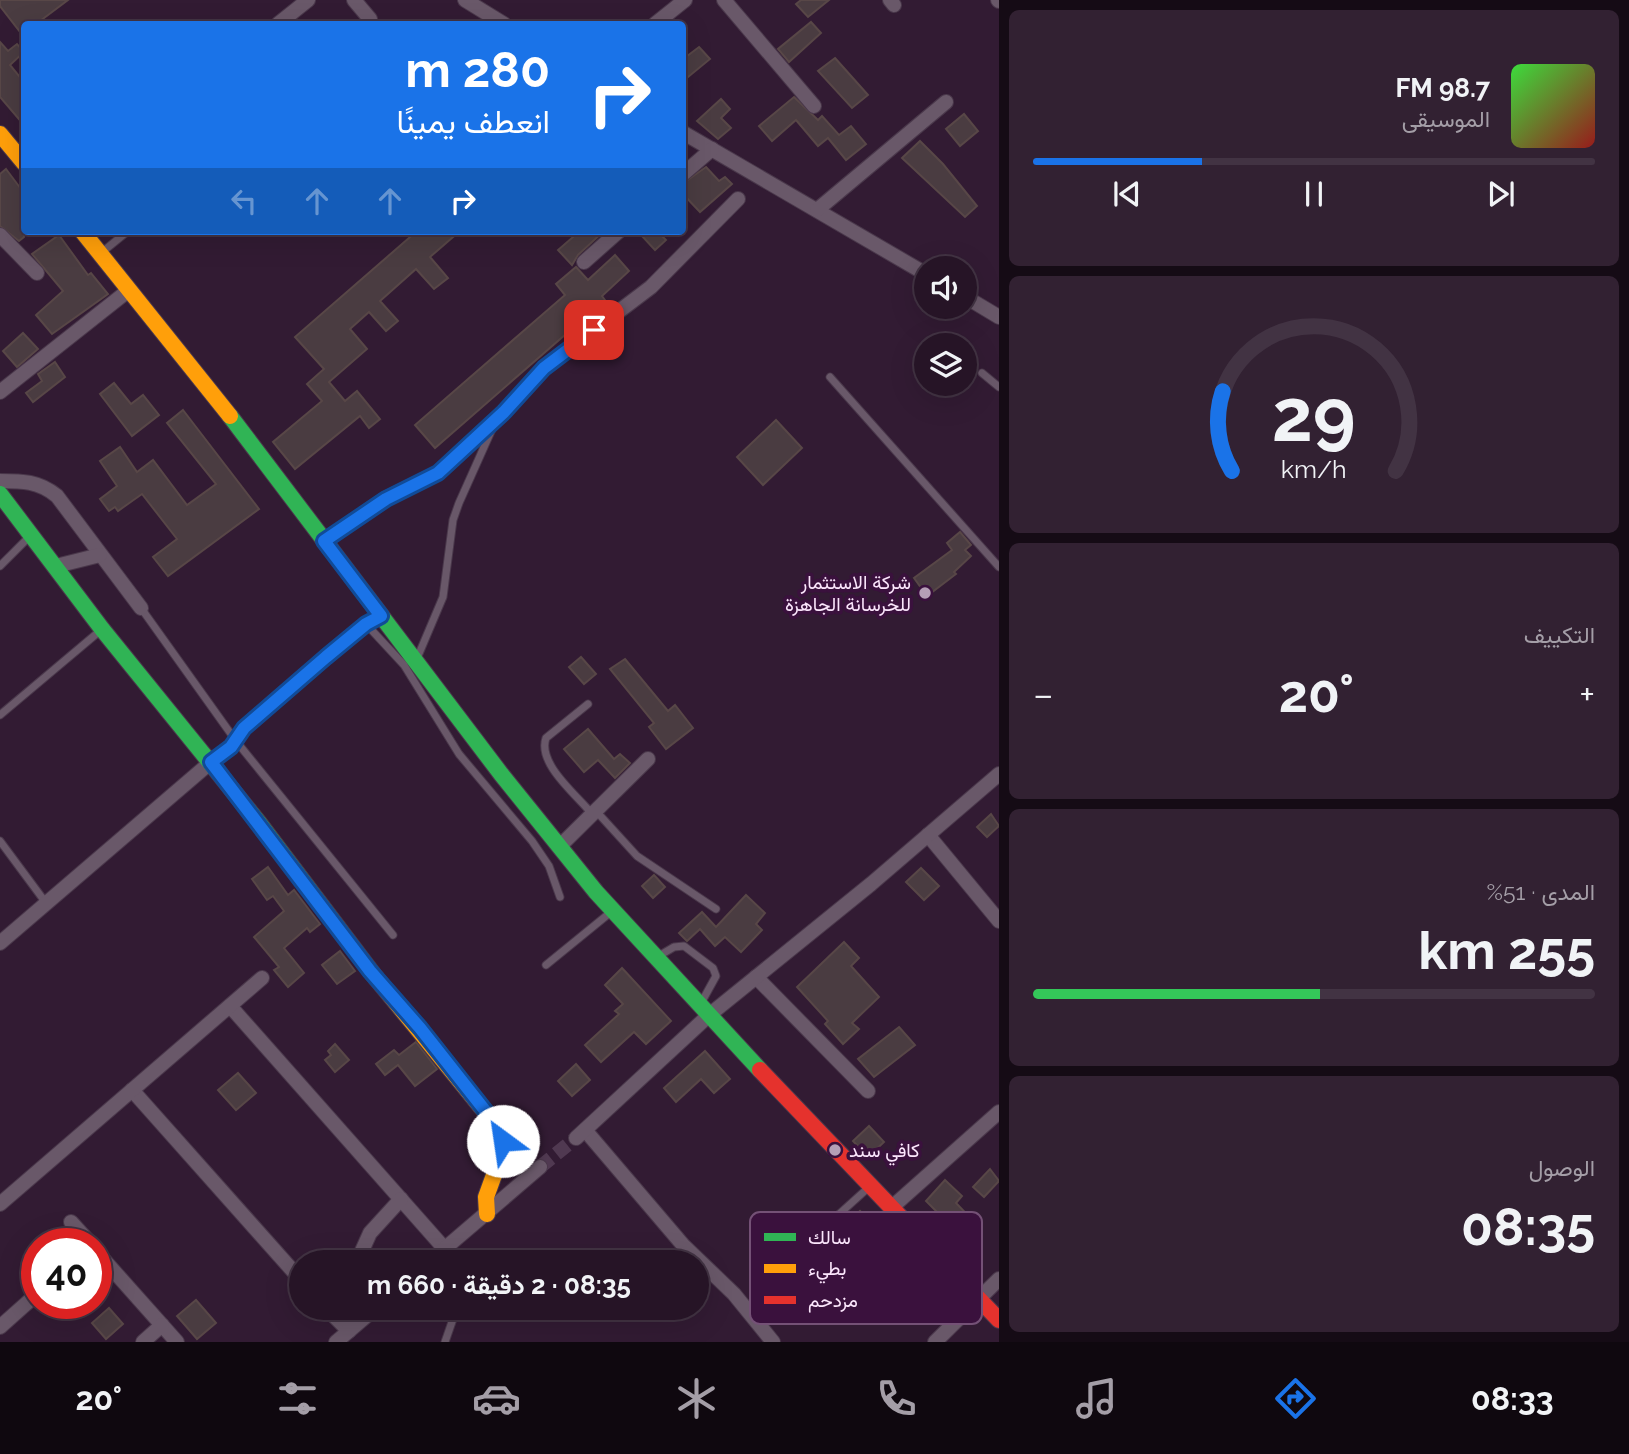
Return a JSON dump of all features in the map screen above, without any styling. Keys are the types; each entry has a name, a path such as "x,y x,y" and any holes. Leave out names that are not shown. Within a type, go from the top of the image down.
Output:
{"main road":[{"path":"0,134 21,159"},
{"path":"85,235 230,416 501,774 613,910 704,1011 895,1212"},
{"path":"0,494 102,629 211,762 370,971 420,1028 500,1130 502,1153 486,1197 487,1213"},
{"path":"982,1302 999,1320"}],"street":[{"path":"282,21 308,0"},
{"path":"354,0 370,21"},
{"path":"465,0 499,21"},
{"path":"659,21 685,0"},
{"path":"724,0 814,106"},
{"path":"817,211 946,102"},
{"path":"686,134 914,267"},
{"path":"686,172 712,149"},
{"path":"324,541 386,499 438,473 496,419 544,368 651,287 738,199"},
{"path":"584,262 614,235"},
{"path":"0,236 37,273"},
{"path":"0,391 129,290"},
{"path":"977,304 999,317"},
{"path":"0,481 25,481 46,486 57,496 141,608"},
{"path":"56,566 100,555"},
{"path":"560,846 648,759"},
{"path":"0,943 211,762"},
{"path":"750,1314 580,1134 704,1011 756,977 999,774"},
{"path":"928,835 999,920"},
{"path":"756,977 868,1091"},
{"path":"0,1204 262,978"},
{"path":"230,1006 444,1248 540,1167"},
{"path":"132,1090 289,1267"},
{"path":"891,1208 999,1112"},
{"path":"362,1250 370,1233 401,1199"},
{"path":"71,1222 76,1228"},
{"path":"112,1269 177,1342"},
{"path":"982,1296 999,1279"},
{"path":"0,1327 21,1308"},
{"path":"338,1320 349,1331"},
{"path":"336,1342 362,1320"},
{"path":"758,1324 773,1342"},
{"path":"934,1342 953,1324"},
{"path":"143,1342 162,1325"}],"lane":[{"path":"101,253 123,235"},
{"path":"982,373 999,387"},
{"path":"830,377 999,567"},
{"path":"416,660 443,597 453,520 496,419"},
{"path":"0,566 32,534"},
{"path":"141,608 236,741 393,935"},
{"path":"211,762 236,741 244,728 366,624 381,616"},
{"path":"366,624 404,665 459,754 538,850 549,866 560,897"},
{"path":"0,715 102,629"},
{"path":"588,704 546,738 543,747 546,759 637,856 716,909"},
{"path":"0,705 10,706"},
{"path":"0,841 46,903"},
{"path":"546,965 613,910"},
{"path":"656,957 674,947 684,946 713,968 716,976 704,1011"},
{"path":"841,1212 870,1186"},
{"path":"445,1342 453,1320"}],"building":[{"path":"0,0 68,0 40,21 21,21 21,33 0,6"},
{"path":"801,0 829,0 808,17 796,4"},
{"path":"811,22 821,33 789,62 778,49"},
{"path":"0,42 8,51 17,44 21,49 21,55 10,65 21,78 21,122 0,97"},
{"path":"699,47 710,59 686,79 686,57"},
{"path":"835,58 868,95 852,108 818,71"},
{"path":"794,97 818,120 822,116 839,135 851,126 866,144 846,160 828,138 818,146 796,120 772,141 759,126"},
{"path":"721,99 730,109 721,118 731,128 718,139 697,121"},
{"path":"964,114 978,131 960,146 946,129"},
{"path":"920,141 943,164 977,206 965,217 902,158"},
{"path":"706,167 719,181 725,177 732,184 700,212 686,197 686,181"},
{"path":"6,169 21,189 21,235 24,237 19,241 0,226 0,174"},
{"path":"59,235 88,275 91,273 108,294 52,334 36,315 63,291 32,254"},
{"path":"412,235 455,235 430,257 448,278 434,289 416,269 380,301 398,321 386,331 369,312 350,329 367,349 329,382 345,401 357,391 380,419 369,428 360,416 295,469 273,442 322,401 307,384 324,369 295,337"},
{"path":"575,235 600,235 578,255 572,265 558,250"},
{"path":"661,235 666,240 655,250 642,236"},
{"path":"615,255 629,271 602,296 605,300 435,448 415,425 565,295 556,284 576,267 588,280"},
{"path":"23,333 38,349 17,367 3,351"},
{"path":"55,362 65,377 33,402 26,393 42,381 38,374"},
{"path":"114,383 131,404 143,395 159,415 132,436 100,394"},
{"path":"183,410 259,509 168,576 153,557 177,539 142,494 118,511 115,507 109,511 100,499 117,486 100,461 120,447 137,472 153,460 187,505 216,484 167,423"},
{"path":"776,420 802,448 763,485 737,457"},
{"path":"960,532 971,545 965,550 971,556 954,572 956,574 927,596 914,578 952,550 947,543"},
{"path":"581,657 596,674 584,684 569,667"},
{"path":"625,659 668,711 675,705 693,728 666,749 649,727 654,723 610,669"},
{"path":"588,729 614,759 620,754 630,763 615,778 598,760 584,772 564,749"},
{"path":"991,814 999,826 987,837 977,827"},
{"path":"268,867 288,895 294,890 320,924 310,932 307,928 284,948 304,973 288,987 274,970 279,967 254,937 284,911 273,896 267,900 252,879"},
{"path":"921,868 939,886 924,900 906,882"},
{"path":"654,875 665,887 653,898 642,886"},
{"path":"746,895 765,913 756,924 762,930 741,952 725,937 715,946 700,929 687,941 679,933 702,912 716,927"},
{"path":"844,942 859,958 851,966 879,997 852,1023 859,1029 843,1044 825,1024 828,1021 797,987"},
{"path":"340,951 355,971 337,984 322,965"},
{"path":"622,968 671,1021 646,1044 634,1032 601,1062 585,1045 619,1014 615,1011 623,1004 605,985"},
{"path":"899,1027 915,1045 874,1077 858,1059"},
{"path":"416,1042 437,1069 415,1086 398,1065 385,1075 376,1064 394,1050 399,1055"},
{"path":"335,1044 349,1060 335,1072 325,1060 331,1055 328,1051"},
{"path":"705,1051 730,1079 714,1093 701,1079 676,1102 664,1088"},
{"path":"576,1064 590,1080 572,1096 558,1081"},
{"path":"238,1073 256,1093 236,1110 218,1090"},
{"path":"869,1126 884,1142 868,1157 853,1141"},
{"path":"990,1169 999,1181 984,1197 973,1187"},
{"path":"945,1180 962,1196 956,1203 965,1212 937,1212 926,1201"},
{"path":"196,1300 216,1323 197,1339 177,1316"},
{"path":"112,1311 123,1324 106,1339 92,1323 97,1319 112,1319"}],"tunnel":[{"path":"540,1167 576,1138"}],"traffic: fast":[{"path":"230,416 501,774 596,892 760,1070"},
{"path":"0,494 102,629 259,823 376,978"}],"traffic: slow":[{"path":"0,134 21,159"},
{"path":"85,235 230,416"},
{"path":"376,978 500,1130 502,1153 486,1197 487,1214"}],"traffic: jam":[{"path":"760,1070 896,1212"},
{"path":"982,1302 999,1320"}],"place":[{"name":"شركة الاستثمار للخرسانة الجاهزة","path":"925,593"},
{"name":"كافي سند","path":"835,1150"}],"route":[{"path":"503,1141 500,1130 487,1113 420,1028 370,971 211,762 231,747 244,728 326,657 366,624 381,616 324,541 386,499 438,473 504,412 544,368 594,330"}]}
